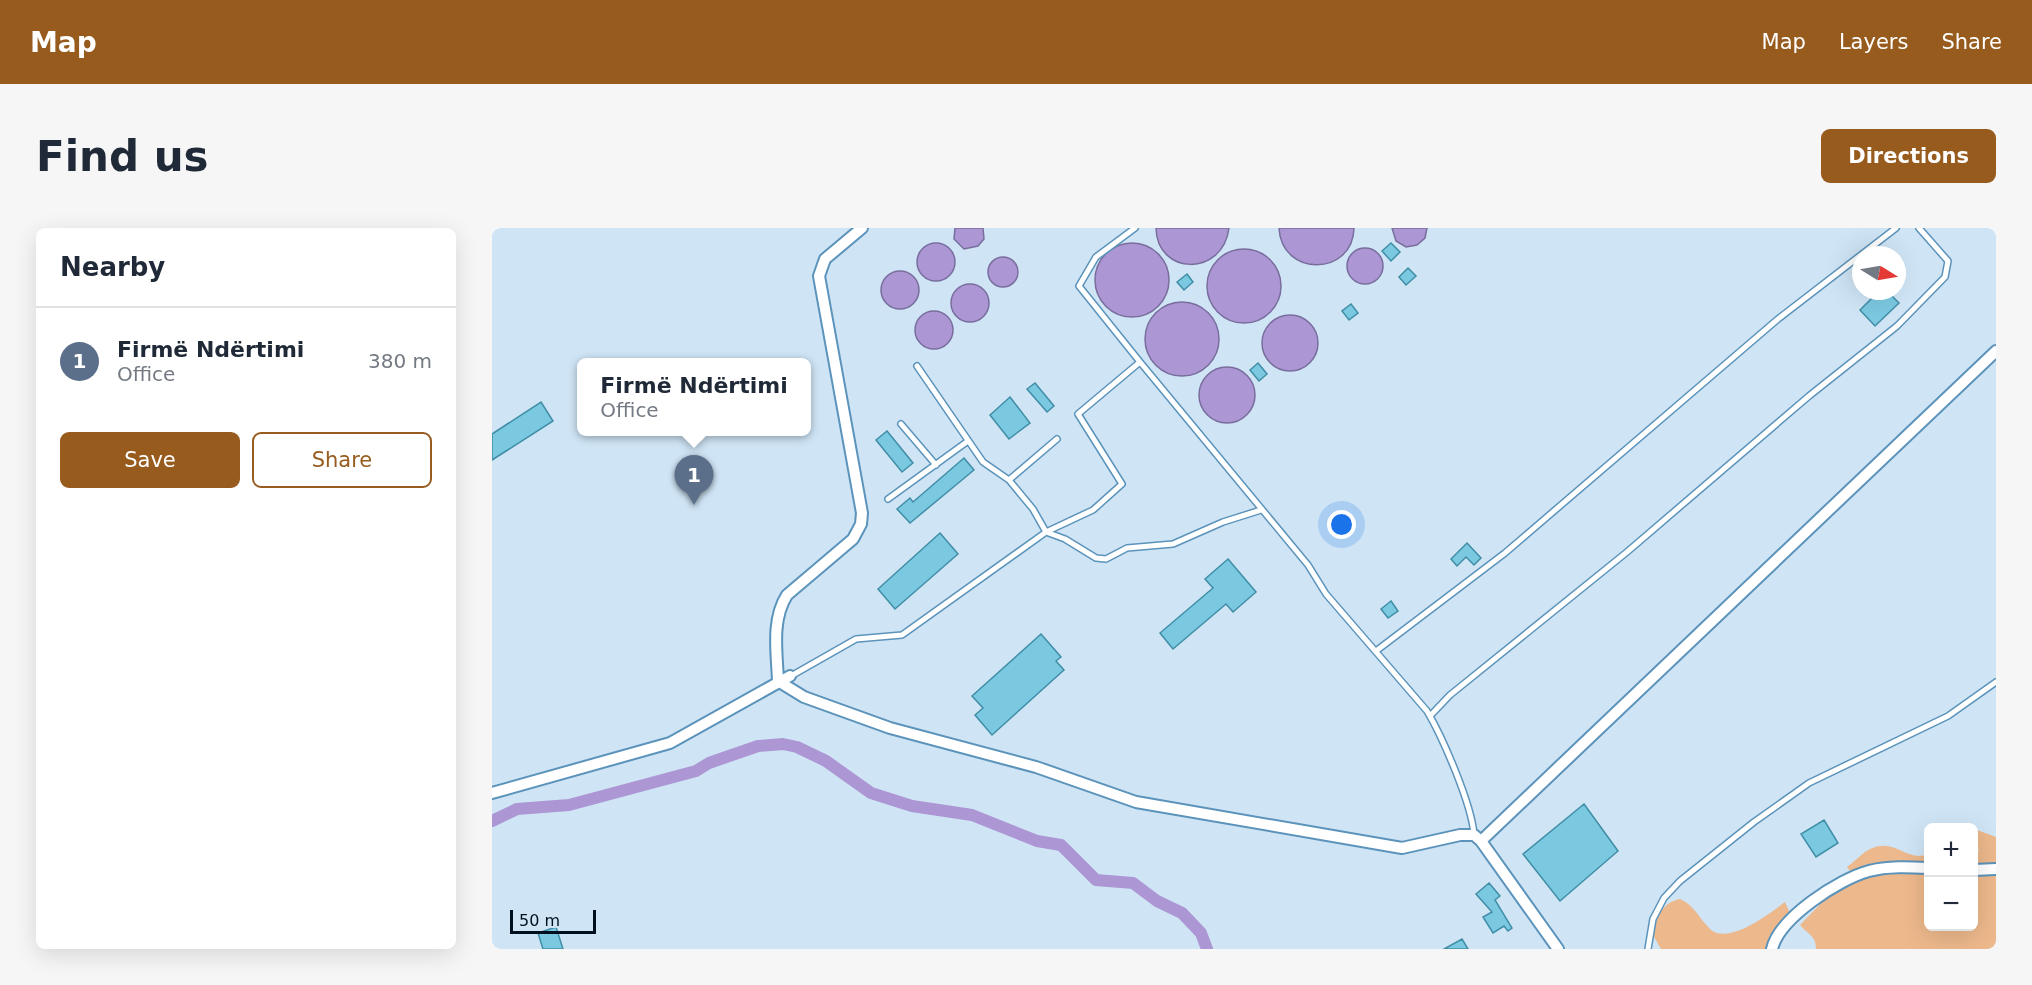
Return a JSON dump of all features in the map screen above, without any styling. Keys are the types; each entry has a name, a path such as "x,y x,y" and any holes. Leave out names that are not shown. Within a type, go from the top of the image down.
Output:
{"street":[{"path":"778,681 777,628 781,605 787,595 853,539 861,524 862,513 819,276 825,259 862,228"},
{"path":"1478,838 1996,351"},
{"path":"492,793 670,743 790,676"},
{"path":"778,681 804,697 890,729 1036,767 1136,802 1401,848 1460,835 1478,838 1558,949"},
{"path":"1772,949 1773,941 1788,922 1845,878 1872,870 1924,868"},
{"path":"1978,870 1996,869"}],"lane":[{"path":"1135,228 1096,257 1079,286 1308,565 1326,594 1430,716 1440,732 1473,818 1478,838"},
{"path":"1376,651 1505,553 1778,319 1896,228"},
{"path":"1430,716 1450,695 1627,552 1809,396 1897,326 1945,277 1948,261 1918,228"},
{"path":"790,676 856,639 902,635 1046,531 1093,510 1122,484 1078,414 1140,362"},
{"path":"917,366 983,462 1009,480 1033,509 1046,531 1065,539 1096,558 1106,559 1127,548 1173,544 1223,522 1261,510"},
{"path":"902,424 936,465"},
{"path":"1009,480 1057,439"},
{"path":"888,499 968,441"},
{"path":"1648,949 1653,919 1664,898 1680,881 1754,822 1809,783 1948,716 1996,682"}],"shaded area":[{"path":"955,228 983,228 984,239 978,246 964,249 954,239"},
{"path":"1156,228 1229,228 1224,244 1215,255 1204,262 1191,264 1178,262 1167,255 1159,244"},
{"path":"1279,228 1354,228 1351,244 1342,256 1317,265 1291,256 1283,244"},
{"path":"1392,228 1427,228 1425,238 1417,245 1406,247 1396,241"},
{"path":"936,243 949,249 955,262 949,275 936,281 923,275 917,262 923,249"},
{"path":"1132,243 1146,246 1158,254 1166,266 1169,280 1166,294 1158,306 1146,314 1132,317 1118,314 1106,306 1098,294 1095,280 1098,266 1106,254 1118,246"},
{"path":"1365,248 1378,253 1383,266 1378,279 1365,284 1352,279 1347,266 1352,253"},
{"path":"1244,249 1258,252 1270,260 1278,272 1281,286 1278,300 1270,312 1258,320 1244,323 1230,320 1218,312 1210,300 1207,286 1210,272 1218,260 1230,252"},
{"path":"1003,257 1014,261 1018,272 1014,283 1003,287 992,283 988,272 992,261"},
{"path":"900,271 913,277 919,290 913,303 900,309 887,303 881,290 887,277"},
{"path":"970,284 983,290 989,303 983,316 970,322 957,316 951,303 957,290"},
{"path":"1182,302 1196,305 1208,313 1216,325 1219,339 1216,353 1208,365 1196,373 1182,376 1168,373 1156,365 1148,353 1145,339 1148,325 1156,313 1168,305"},
{"path":"934,311 947,317 953,330 947,343 934,349 921,343 915,330 921,317"},
{"path":"1290,315 1301,317 1310,323 1316,332 1318,343 1316,354 1310,363 1301,369 1290,371 1279,369 1270,363 1264,354 1262,343 1264,332 1270,323 1279,317"},
{"path":"1227,367 1238,369 1247,375 1253,384 1255,395 1253,406 1247,415 1238,421 1227,423 1216,421 1207,415 1201,406 1199,395 1201,384 1207,375 1216,369"},
{"path":"1978,830 1996,837 1996,949 1816,949 1813,938 1800,925 1830,894 1856,879 1847,867 1870,849 1887,846 1914,855 1924,855 1924,931 1978,931"},
{"path":"1680,899 1693,909 1710,929 1718,933 1727,934 1749,926 1785,902 1793,920 1768,949 1661,949 1653,935 1658,917 1664,907"}],"building":[{"path":"1391,243 1400,252 1391,261 1382,251"},
{"path":"1408,268 1416,276 1406,285 1399,277"},
{"path":"1187,274 1193,282 1184,290 1177,282"},
{"path":"1870,300 1896,300 1899,303 1875,326 1860,310"},
{"path":"1351,304 1358,313 1349,320 1342,311"},
{"path":"1258,363 1267,374 1259,381 1250,370"},
{"path":"1035,383 1054,406 1047,412 1027,389"},
{"path":"1010,397 1030,423 1009,439 990,415"},
{"path":"541,402 553,421 492,460 492,434"},
{"path":"887,431 913,463 902,472 876,440"},
{"path":"964,458 974,470 910,523 897,509 910,498 913,502"},
{"path":"940,533 958,554 895,609 878,589"},
{"path":"1467,543 1481,558 1474,565 1466,557 1457,566 1451,559"},
{"path":"1228,559 1256,592 1233,612 1226,604 1173,649 1160,633 1213,588 1205,579"},
{"path":"1391,601 1398,611 1388,618 1381,609"},
{"path":"1041,634 1061,657 1056,661 1064,670 992,735 975,715 983,708 972,696"},
{"path":"1584,804 1618,851 1560,901 1523,854"},
{"path":"1824,820 1838,843 1816,857 1801,834"},
{"path":"1489,883 1500,896 1495,900 1512,928 1508,931 1504,926 1493,933 1483,917 1492,912 1476,894"},
{"path":"556,927 563,949 543,949 538,933"},
{"path":"1462,939 1468,949 1444,949"}],"waterway":[{"path":"492,821 517,809 569,805 696,771 709,763 758,746 783,744 797,747 826,761 871,793 912,806 972,815 1037,841 1061,845 1096,880 1133,883 1157,901 1182,913 1201,933 1207,949"}],"place":[{"name":"Firmë Ndërtimi","path":"694,505"}]}
